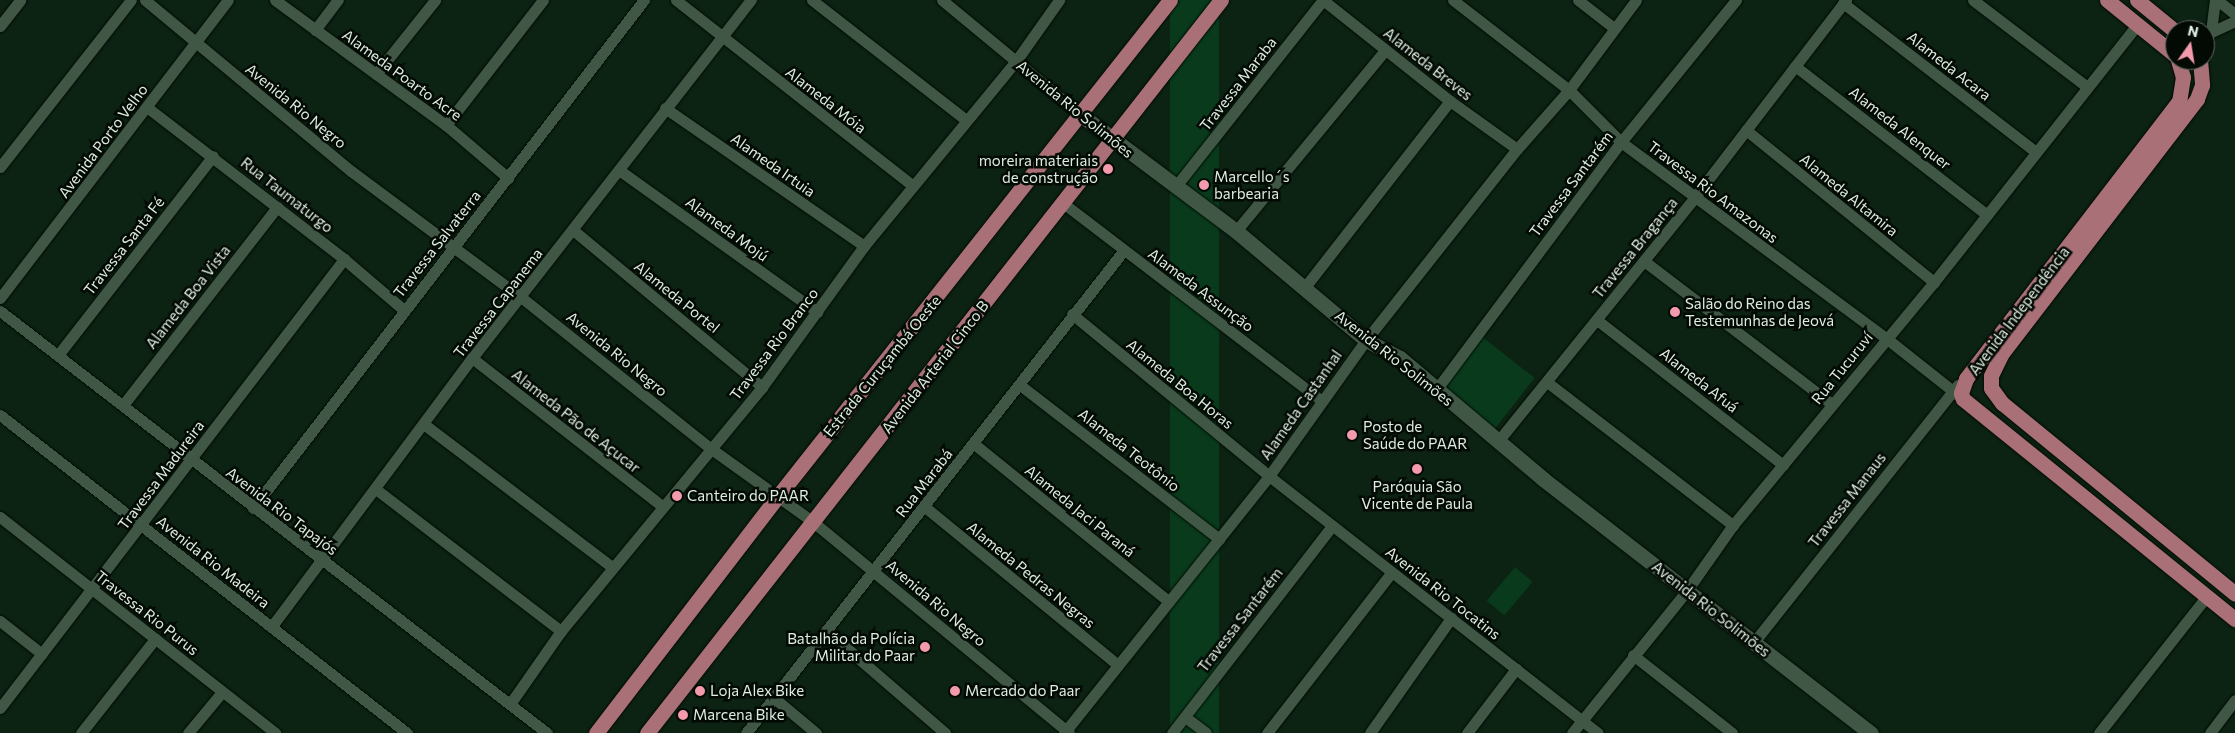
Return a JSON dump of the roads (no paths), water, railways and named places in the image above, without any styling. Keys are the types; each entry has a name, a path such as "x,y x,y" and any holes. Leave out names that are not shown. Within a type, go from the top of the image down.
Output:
{"main road":[{"name":"Estrada Curuçambá Oeste","path":"596,733 778,496 1170,0"},
{"name":"Avenida Arterial Cinco B","path":"647,733 814,523 1221,0"},
{"path":"2107,0 2165,47"},
{"path":"2137,0 2165,23"},
{"name":"Avenida Independência","path":"1958,394 1966,379 2179,101 2183,77 2181,70"},
{"name":"Avenida Independência","path":"2201,70 2202,79 2197,100 2002,353 1991,376 1991,388 2002,403 2235,594"},
{"name":"Avenida Rio Solimões","path":"1081,115 1236,231 1304,286 1366,340 1400,358 1543,479 1688,588 1871,733"},
{"path":"1958,394 2235,619"},
{"path":"2206,596 2221,596 2235,604"}],"street":[{"path":"0,167 131,0"},
{"name":"Avenida Rio Negro","path":"145,0 194,43 351,171 522,298 710,448 814,523 1066,732"},
{"name":"Avenida Porto Velho","path":"0,298 148,108 194,43 228,0"},
{"name":"Alameda Poarto Acre","path":"275,0 446,125 508,178"},
{"path":"315,30 338,0"},
{"path":"376,74 435,0"},
{"path":"446,125 543,0"},
{"name":"Travessa Salvaterra","path":"253,508 644,0"},
{"name":"Alameda Móia","path":"676,0 721,38 912,185"},
{"name":"Travessa Capanema","path":"272,626 377,490 472,358 522,298 665,108 751,0"},
{"path":"812,0 966,120"},
{"name":"Travessa Rio Branco","path":"510,704 561,631 662,506 762,387 864,246 912,185 1016,61 1059,0"},
{"name":"Alameda Breves","path":"1323,0 1450,101 1517,149"},
{"name":"Travessa Maraba","path":"1176,186 1323,0"},
{"name":"Travessa Rio Amazonas","path":"1453,0 1569,90 1621,142 1694,198 1886,338 1958,394"},
{"path":"1578,0 1614,28"},
{"name":"Alameda Castanhal","path":"1066,732 1269,476 1366,340 1517,149 1569,90 1636,0"},
{"name":"Travessa Santarém","path":"1436,390 1621,142 1736,0"},
{"path":"1973,0 2087,87"},
{"path":"2211,20 2216,0 2235,14"},
{"path":"0,26 14,2"},
{"name":"Avenida Rio Solimões","path":"949,2 1081,115"},
{"name":"Travessa Bragança","path":"1499,440 1694,198 1845,2"},
{"name":"Alameda Acara","path":"1845,2 2036,152"},
{"path":"2215,31 2235,21"},
{"name":"Rua Tucuruví","path":"1572,733 1688,588 1733,525 1934,282 2138,24"},
{"path":"1236,231 1384,50"},
{"name":"Alameda Alenquer","path":"1795,66 1987,214"},
{"path":"1304,286 1450,101"},
{"name":"Rua Taumaturgo","path":"148,108 213,156 344,259 404,310"},
{"name":"Alameda Irtuia","path":"665,108 864,246"},
{"name":"Alameda Altamira","path":"1746,130 1934,282"},
{"name":"Travessa Santa Fé","path":"58,355 213,156"},
{"name":"Alameda Mojú","path":"619,170 817,312"},
{"name":"Alameda Assunção","path":"1063,203 1322,401"},
{"name":"Alameda Boa Vista","path":"124,405 277,207"},
{"name":"Alameda Portel","path":"573,230 762,387"},
{"name":"Rua Marabá","path":"746,733 828,632 1020,385 1072,314 1124,250"},
{"name":"Travessa Madureira","path":"0,708 142,526 344,259"},
{"path":"1644,261 1832,404"},
{"name":"Avenida Rio Tapajós","path":"0,311 124,405 191,461 547,733"},
{"name":"Alameda Boa Horas","path":"1072,314 1269,476"},
{"name":"Alameda Afuá","path":"1597,320 1783,465"},
{"name":"Alameda Pão de Açucar","path":"472,358 662,506"},
{"path":"1547,382 1733,525"},
{"name":"Alameda Teotônio","path":"1020,385 1219,539"},
{"name":"Travessa Manaus","path":"1754,642 1958,394"},
{"name":"Avenida Rio Madeira","path":"0,415 407,733"},
{"path":"425,425 612,567"},
{"name":"Alameda Jaci Paraná","path":"973,444 1169,602"},
{"name":"Avenida Rio Tocatins","path":"1269,476 1598,733"},
{"path":"377,490 561,631"},
{"name":"Alameda Pedras Negras","path":"925,507 1118,665"},
{"name":"Travessa Rio Purus","path":"0,517 275,733"},
{"name":"Travessa Santarém","path":"1172,733 1332,526"},
{"path":"1267,733 1392,573"},
{"path":"2099,733 2206,596"},
{"path":"1370,733 1451,618"},
{"path":"0,621 42,654"},
{"path":"828,632 945,733"},
{"path":"81,733 155,639"},
{"path":"1633,655 1732,733"},
{"path":"1467,733 1516,669"},
{"path":"188,733 222,692"},
{"path":"774,698 816,733"},
{"path":"2210,733 2235,700"},
{"path":"1184,717 1206,733"}],"place":[{"name":"moreira materiais de construção","path":"1108,169"},
{"name":"Marcello´s barbearia","path":"1204,185"},
{"name":"Salão do Reino das Testemunhas de Jeová","path":"1675,312"},
{"name":"Posto de Saúde do PAAR","path":"1352,435"},
{"name":"Paróquia São Vicente de Paula","path":"1417,469"},
{"name":"Canteiro do PAAR","path":"677,496"},
{"name":"Batalhão da Polícia Militar do Paar","path":"925,647"},
{"name":"Loja Alex Bike","path":"700,691"},
{"name":"Mercado do Paar","path":"955,691"},
{"name":"Marcena Bike","path":"683,715"}]}
